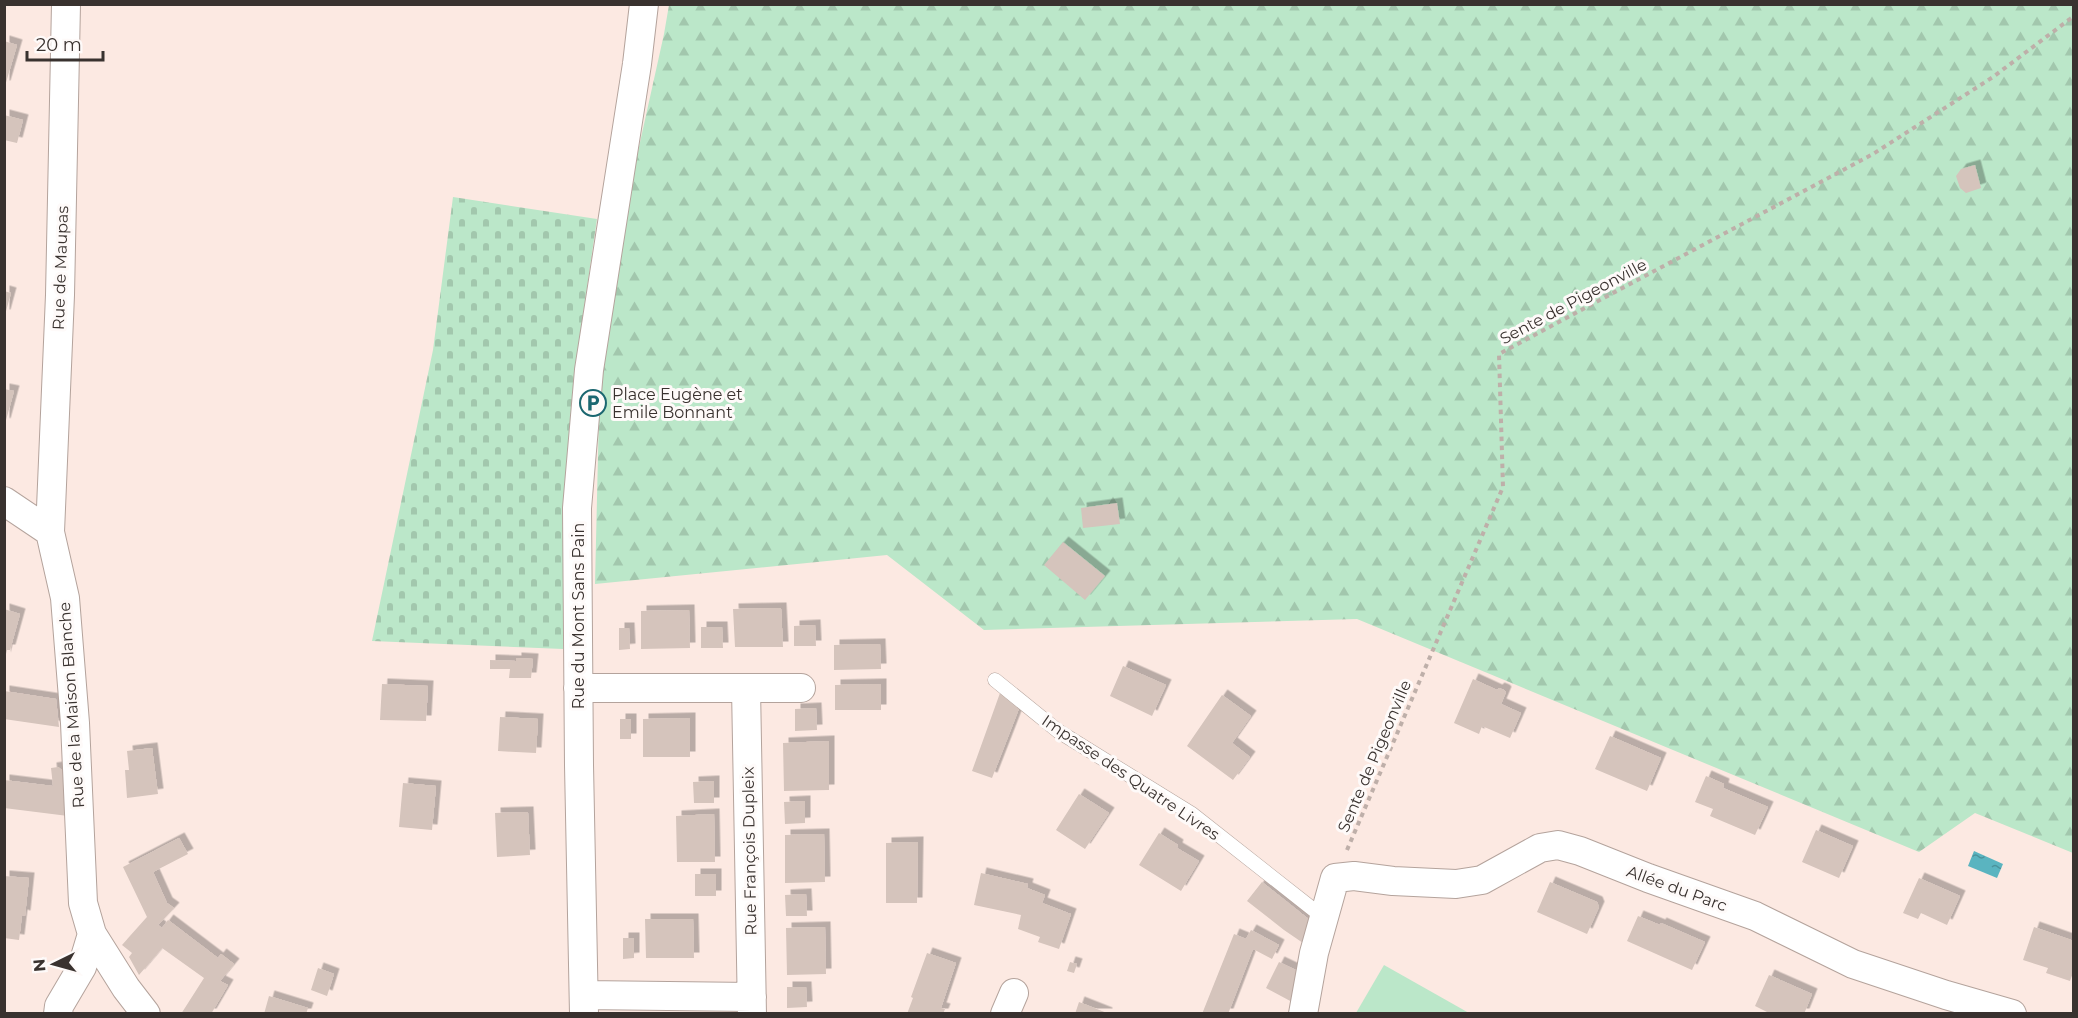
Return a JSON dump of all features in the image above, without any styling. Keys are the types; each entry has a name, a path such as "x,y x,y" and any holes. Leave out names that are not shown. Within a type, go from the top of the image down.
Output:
{"street":[{"name":"Rue de Maupas","path":"50,532 60,295 66,4"},
{"name":"Rue du Mont Sans Pain","path":"584,1004 577,508 589,370 645,4"},
{"path":"4,501 50,532"},
{"name":"Rue de la Maison Blanche","path":"50,532 65,598 75,723 83,903 92,934 126,988 146,1014"},
{"path":"578,688 801,688"},
{"name":"Rue François Dupleix","path":"746,688 752,1005"},
{"name":"Allée du Parc","path":"1335,878 1354,876 1393,881 1456,884 1482,880 1540,848 1558,845 1580,851 1755,916 1853,964 2012,1014"},
{"path":"1303,1014 1314,953 1335,878"},
{"path":"58,1014 59,1006 82,967 92,934"},
{"path":"584,1004 752,1005"}],"lane":[{"name":"Impasse des Quatre Livres","path":"995,680 1058,731 1192,814 1324,918"}],"path":[{"name":"Sente de Pigeonville","path":"1335,878 1503,487 1499,354 1873,154 1993,77 2073,16"}],"green space":[{"path":"669,5 2073,5 2073,853 1975,813 1919,852 1357,619 984,630 887,555 595,584 600,369 623,219"},
{"path":"453,197 597,219 575,370 565,507 563,649 372,641 433,350"},
{"path":"1384,965 1469,1013 1356,1013"}],"water":[{"path":"1974,851 2003,864 1997,878 1968,866"}],"building":[{"path":"4,41 17,45 5,86 4,86"},
{"path":"4,115 23,120 17,143 4,140"},
{"path":"1975,165 1981,188 1966,193 1960,188 1956,176 1961,169"},
{"path":"4,291 11,293 5,315 4,315"},
{"path":"4,389 14,391 5,424 4,423"},
{"path":"1117,503 1120,524 1083,528 1081,508"},
{"path":"1063,542 1105,576 1085,600 1044,565"},
{"path":"781,608 783,647 735,647 733,609"},
{"path":"4,609 20,614 10,650 7,650 5,658"},
{"path":"689,610 690,648 641,649 641,611"},
{"path":"815,625 816,646 794,646 794,626"},
{"path":"701,627 722,627 723,648 701,648"},
{"path":"619,628 629,628 630,649 619,650"},
{"path":"880,644 881,669 834,670 834,645"},
{"path":"516,658 533,659 531,678 509,678 510,669 490,669 490,660 516,661"},
{"path":"1123,666 1166,685 1152,716 1110,696"},
{"path":"1473,679 1497,690 1499,688 1504,690 1506,692 1501,704 1521,713 1510,738 1482,726 1479,734 1454,723"},
{"path":"382,684 428,686 426,721 380,720"},
{"path":"881,684 881,710 835,710 835,685"},
{"path":"4,691 56,699 59,727 4,719"},
{"path":"1000,693 1020,706 992,778 972,771"},
{"path":"1222,695 1251,716 1232,743 1250,757 1233,780 1187,746"},
{"path":"816,708 817,730 795,731 795,709"},
{"path":"500,717 538,719 536,753 498,751"},
{"path":"690,718 690,757 643,757 643,719"},
{"path":"620,719 631,719 631,739 620,739"},
{"path":"1610,736 1661,758 1647,791 1595,769"},
{"path":"829,741 829,790 784,791 783,743"},
{"path":"152,748 158,794 127,798 125,770 129,770 127,751"},
{"path":"58,767 64,772 68,816 4,808 4,780 53,786 51,768"},
{"path":"1706,776 1724,784 1723,788 1768,807 1755,835 1710,816 1713,809 1695,802"},
{"path":"714,781 714,803 694,803 693,782"},
{"path":"403,783 436,786 432,830 399,827"},
{"path":"1079,794 1109,813 1085,849 1056,830"},
{"path":"805,801 805,823 785,824 784,802"},
{"path":"528,812 530,855 497,857 495,813"},
{"path":"714,814 715,862 677,862 676,816"},
{"path":"1816,830 1853,846 1839,878 1802,862"},
{"path":"1159,833 1178,845 1177,848 1199,861 1181,891 1139,865"},
{"path":"824,834 825,882 785,883 785,835"},
{"path":"179,838 188,854 153,872 167,903 174,908 158,925 162,928 168,920 218,958 221,954 234,964 220,981 228,985 211,1014 181,1014 204,978 162,948 139,975 129,957 132,953 122,945 147,917 123,867"},
{"path":"918,842 917,903 886,903 886,843"},
{"path":"981,873 1028,884 1027,888 1045,895 1042,903 1071,914 1059,949 1038,942 1040,937 1018,929 1021,915 974,905"},
{"path":"695,874 716,874 716,896 695,896"},
{"path":"4,876 29,878 25,916 22,915 19,940 4,938"},
{"path":"1919,878 1960,896 1947,925 1921,913 1918,919 1903,913"},
{"path":"1262,882 1311,921 1303,943 1247,901"},
{"path":"1550,882 1597,902 1599,907 1587,934 1537,912"},
{"path":"806,894 807,916 786,916 785,895"},
{"path":"1638,916 1705,942 1692,970 1627,941"},
{"path":"645,919 693,919 694,958 646,958"},
{"path":"825,927 826,974 787,975 786,928"},
{"path":"2034,927 2074,941 2074,970 2070,981 2046,973 2048,968 2023,960"},
{"path":"1251,930 1279,945 1272,959 1253,949 1228,1014 1202,1014 1234,934 1246,939"},
{"path":"623,938 634,938 634,958 623,959"},
{"path":"927,953 956,963 941,1008 945,1009 943,1014 907,1014 913,998 911,997"},
{"path":"1070,962 1077,964 1074,973 1067,971"},
{"path":"1279,962 1300,972 1294,1003 1266,988"},
{"path":"318,968 334,974 327,996 311,990"},
{"path":"1769,975 1812,994 1804,1014 1771,1014 1755,1006"},
{"path":"787,987 806,987 807,1007 787,1008"},
{"path":"269,996 308,1008 306,1014 264,1014"},
{"path":"1079,1002 1107,1013 1107,1014 1075,1014"}],"place":[{"name":"Place Eugène et Emile Bonnant","path":"593,403"}]}
